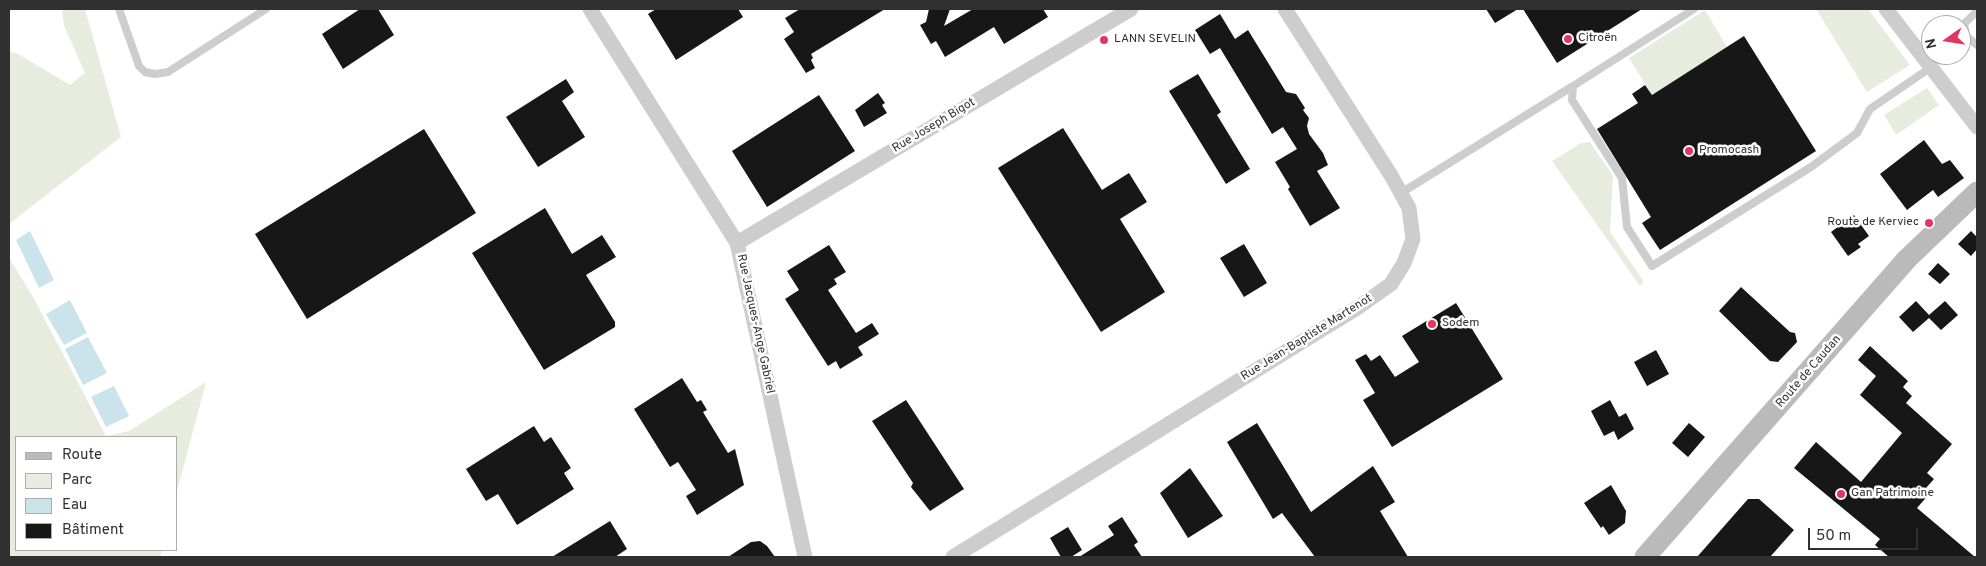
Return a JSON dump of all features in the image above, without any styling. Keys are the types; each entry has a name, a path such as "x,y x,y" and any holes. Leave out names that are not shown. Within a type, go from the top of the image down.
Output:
{"street":[{"name":"Rue Jacques-Ange Gabriel","path":"590,9 737,243 805,557"},
{"name":"Rue Joseph Bigot","path":"737,243 1131,9"},
{"path":"1886,9 1977,127"},
{"name":"Rue Jean-Baptiste Martenot","path":"953,557 1201,406 1391,284 1404,263 1414,239 1409,208 1290,12"},
{"name":"Route de Caudan","path":"1645,557 1908,259 1977,192"}],"lane":[{"path":"119,9 139,66 145,72 155,74 168,72 266,9"},
{"path":"1401,193 1694,9"},
{"path":"1977,11 1964,24 1966,36 1977,45"},
{"path":"1573,86 1572,100 1622,178 1627,227 1652,266 1811,167 1857,133 1870,109 1930,68"}],"green space":[{"path":"62,9 85,9 121,137 9,224 9,51 18,54 70,85 85,73 64,26"},
{"path":"1816,9 1868,9 1910,65 1867,92"},
{"path":"1705,10 1727,47 1652,95 1629,58"},
{"path":"1927,88 1939,105 1896,135 1884,115"},
{"path":"1590,142 1613,176 1610,232 1644,282 1640,286 1552,161 1581,143"},
{"path":"9,258 32,295 106,436 15,436 15,551 162,551 160,557 9,557"},
{"path":"206,382 178,487 178,436 106,436 129,431"}],"water":[{"path":"30,231 54,280 39,288 16,240"},
{"path":"70,300 87,333 64,345 46,314"},
{"path":"88,337 107,373 83,385 65,349"},
{"path":"114,386 129,416 106,427 91,397"}],"building":[{"path":"360,9 378,9 394,35 343,69 322,34"},
{"path":"656,9 738,9 743,17 676,60 648,14"},
{"path":"800,9 885,9 811,54 813,58 811,60 815,68 806,73 784,39 794,32 785,18"},
{"path":"929,9 950,9 944,26 973,9 1043,9 1048,17 1004,44 994,27 945,57 936,41 931,44 920,25 926,22"},
{"path":"1486,9 1518,9 1495,23"},
{"name":"Citroën","path":"1523,9 1642,9 1557,63"},
{"path":"1220,14 1235,39 1248,30 1286,92 1296,94 1305,108 1303,110 1309,118 1307,126 1309,134 1323,153 1328,165 1317,171 1340,208 1310,226 1288,189 1290,187 1275,162 1297,149 1283,127 1272,134 1220,48 1210,54 1195,30"},
{"name":"Promocash","path":"1744,36 1816,151 1660,250 1642,223 1651,217 1597,129 1638,103 1632,94 1645,85 1652,95"},
{"path":"1198,74 1221,112 1217,115 1250,169 1226,184 1169,91"},
{"path":"566,79 574,92 562,101 585,137 538,167 506,117"},
{"path":"878,93 885,103 882,105 887,113 864,127 855,110"},
{"path":"819,95 855,151 767,207 732,151"},
{"path":"1063,128 1102,190 1129,173 1147,202 1120,219 1165,292 1101,332 998,168"},
{"path":"424,129 476,213 307,319 255,234"},
{"path":"1924,140 1942,164 1950,160 1964,178 1938,197 1933,190 1907,210 1880,174"},
{"path":"545,208 572,254 602,235 616,257 586,275 615,322 615,327 544,370 472,253"},
{"path":"1854,215 1869,236 1858,244 1861,247 1848,256 1831,232"},
{"path":"1971,231 1977,237 1977,249 1971,256 1958,244"},
{"path":"1244,244 1267,283 1244,297 1220,258"},
{"path":"829,245 846,272 834,279 837,284 828,290 856,333 872,323 879,334 858,347 863,355 840,369 836,361 828,366 785,299 799,290 787,271"},
{"path":"1938,263 1950,274 1940,284 1928,274"},
{"path":"1741,287 1790,332 1795,333 1797,342 1778,362 1770,361 1719,311"},
{"path":"1916,301 1929,315 1945,301 1958,315 1941,330 1929,318 1913,332 1899,317"},
{"path":"1456,303 1503,379 1392,447 1363,400 1375,393 1355,360 1366,354 1371,361 1380,355 1395,377 1419,362 1402,336"},
{"path":"1870,346 1908,381 1903,387 1912,396 1906,403 1952,444 1927,473 1934,479 1926,488 1931,492 1917,508 1975,557 1889,557 1875,545 1880,539 1794,468 1816,442 1861,482 1902,433 1860,395 1876,376 1858,360"},
{"path":"1656,350 1669,374 1647,386 1634,362"},
{"path":"682,378 697,402 701,400 707,410 703,412 728,453 735,449 744,485 697,515 686,496 696,490 678,462 670,467 634,409"},
{"path":"906,400 964,489 930,511 911,487 913,483 872,421"},
{"path":"1610,400 1619,417 1626,413 1634,429 1618,440 1614,431 1604,436 1591,411"},
{"path":"1257,423 1311,512 1373,466 1395,502 1380,511 1408,557 1315,557 1282,513 1273,519 1227,442"},
{"path":"1689,423 1705,437 1688,457 1672,443"},
{"path":"534,426 544,442 551,437 571,468 564,473 574,489 517,525 498,494 486,501 466,469"},
{"path":"1190,468 1223,516 1188,538 1160,493"},
{"path":"1611,485 1626,511 1625,523 1609,535 1603,526 1601,528 1584,503"},
{"path":"1748,499 1759,499 1794,530 1770,557 1697,557"},
{"path":"1122,517 1138,542 1134,545 1142,557 1079,557 1114,535 1108,526"},
{"path":"610,521 627,549 615,557 552,557"},
{"path":"1068,527 1082,550 1071,557 1061,557 1050,538"},
{"path":"760,541 767,546 775,557 728,557 751,542"}],"place":[{"name":"Citroën","path":"1568,39"},
{"name":"LANN SEVELIN","path":"1104,40"},
{"name":"Promocash","path":"1689,151"},
{"name":"Route de Kerviec","path":"1929,223"},
{"name":"Sodem","path":"1432,324"},
{"name":"Gan Patrimoine","path":"1841,494"}]}
